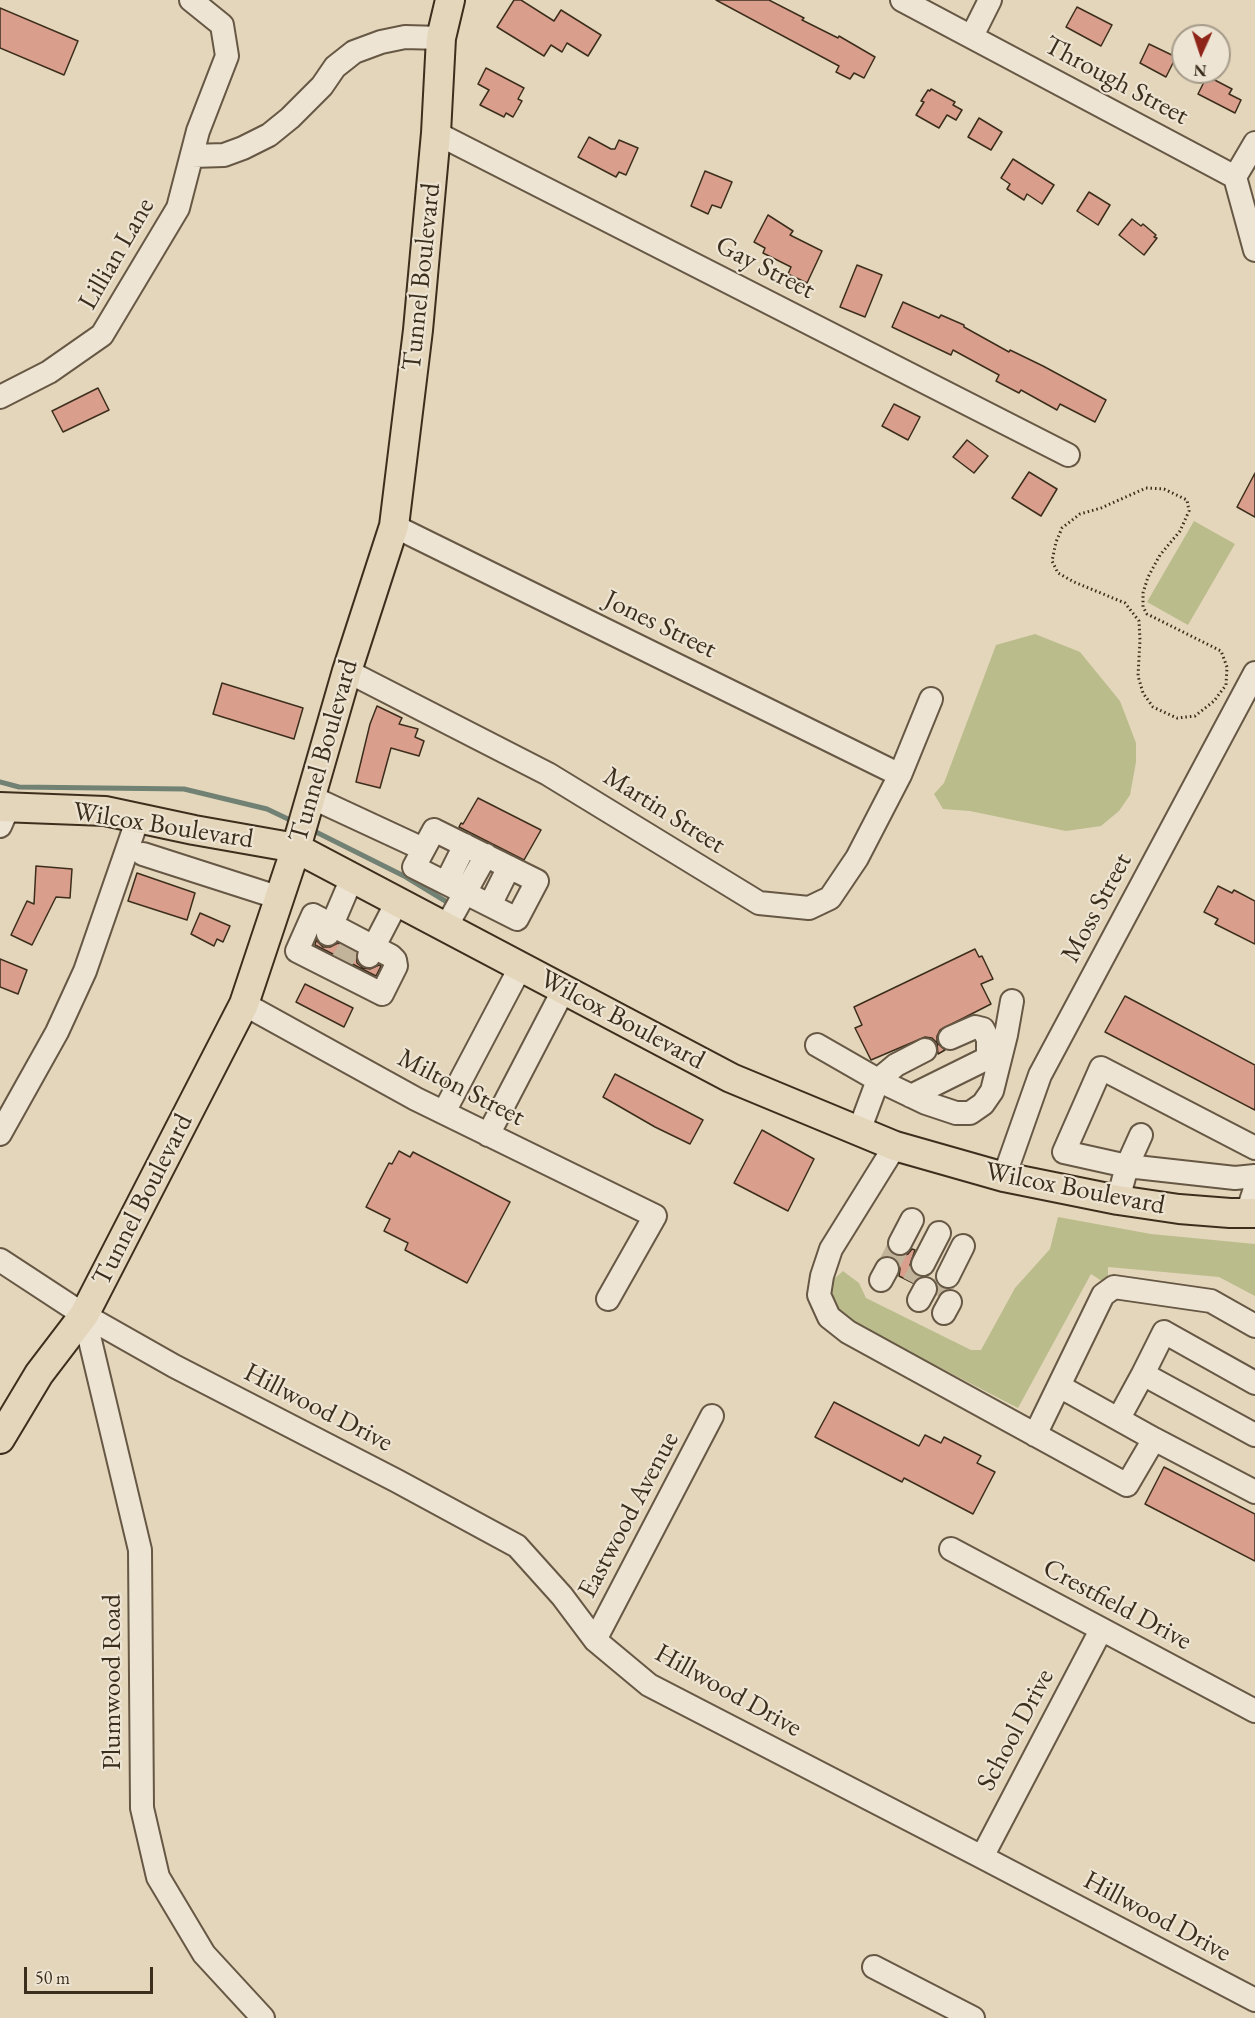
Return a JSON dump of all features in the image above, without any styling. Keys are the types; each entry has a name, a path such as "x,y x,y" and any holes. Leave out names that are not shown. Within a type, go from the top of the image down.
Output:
{"main road":[{"name":"Tunnel Boulevard","path":"0,1439 39,1374 84,1315 244,1004 296,849 346,671 394,526 418,330 436,133 441,38 450,0"},
{"name":"Wilcox Boulevard","path":"3,814 105,811 296,849 731,1078 895,1146 1004,1177 1118,1200 1179,1209 1252,1205"}],"street":[{"name":"Lillian Lane","path":"0,398 49,372 102,335 178,208 198,132 227,56 222,25 191,0"},
{"name":"Through Street","path":"903,0 1235,177"},
{"path":"972,36 990,0"},
{"path":"192,156 224,155 269,135 322,86 335,67 354,52 381,42 405,37 441,38"},
{"name":"Gay Street","path":"436,133 1068,455"},
{"path":"1255,143 1235,177 1255,250"},
{"name":"Jones Street","path":"394,526 900,775"},
{"name":"Martin Street","path":"346,671 548,774 759,903 809,908 830,898 857,858 900,775 932,699"},
{"name":"Moss Street","path":"1004,1177 1040,1075 1255,673"},
{"path":"310,797 423,849"},
{"path":"0,1134 57,1032 85,971 138,818"},
{"path":"173,863 183,828"},
{"path":"434,830 537,881 517,919 414,867 423,849 434,830"},
{"path":"446,927 465,845"},
{"path":"144,854 280,898"},
{"path":"456,888 486,855"},
{"path":"490,905 509,867"},
{"path":"319,943 352,878"},
{"path":"355,960 397,902"},
{"path":"270,928 319,943 355,960"},
{"path":"319,943 355,960"},
{"path":"444,1112 521,966"},
{"path":"488,1135 564,989"},
{"path":"817,1045 926,1103 956,1113 970,1113 983,1104 992,1091 995,1054 1012,1001"},
{"name":"Milton Street","path":"244,1004 488,1135 655,1215 608,1299"},
{"path":"950,1038 975,1027 983,1029 995,1054"},
{"path":"859,1131 879,1080 896,1065 925,1050"},
{"path":"911,1096 995,1054"},
{"path":"1255,1148 1101,1068 1064,1152 1127,1166 1235,1178 1255,1176"},
{"path":"1118,1200 1127,1166 1140,1135"},
{"path":"895,1146 831,1249 822,1276 819,1295 829,1317 848,1332 1127,1485 1154,1438"},
{"path":"1179,1209 1192,1173"},
{"path":"900,1243 912,1220"},
{"path":"933,1290 957,1243 933,1290"},
{"name":"Hillwood Drive","path":"0,1260 84,1315 174,1366 397,1480 517,1546 562,1596 595,1640 649,1686 1255,2000"},
{"path":"1035,1435 1103,1295 1114,1287 1212,1301 1255,1326"},
{"name":"Plumwood Road","path":"84,1315 141,1550 142,1809 158,1877 204,1954 263,2018"},
{"path":"1119,1418 1164,1332 1255,1383"},
{"path":"1143,1374 1255,1435"},
{"path":"1059,1386 1255,1492"},
{"name":"Eastwood Avenue","path":"595,1640 712,1416"},
{"name":"Crestfield Drive","path":"951,1549 1255,1711"},
{"name":"School Drive","path":"982,1857 1101,1630"},
{"path":"874,1967 973,2018"}],"path":[{"path":"1146,488 1164,489 1187,500 1189,511 1180,531 1160,555 1148,577 1143,592 1143,607 1147,614 1221,651 1227,668 1226,686 1214,701 1195,716 1177,718 1153,707 1143,693 1138,676 1139,621 1125,603 1058,573 1052,561 1062,528 1080,514 1101,508 1146,488"}],"green space":[{"path":"1194,521 1235,544 1188,625 1147,602"},
{"path":"1035,634 1080,652 1120,701 1136,743 1136,762 1130,795 1119,811 1101,826 1066,831 970,811 943,809 934,794 944,783 996,645"},
{"path":"1058,1217 1151,1234 1255,1244 1255,1296 1219,1277 1108,1267 1108,1285 1091,1274 1018,1408 844,1318 835,1311 830,1290 833,1280 843,1271 859,1283 866,1298 971,1350 981,1350 1015,1288 1050,1249"}],"building":[{"path":"514,0 521,0 554,21 561,10 601,35 588,56 567,43 562,52 551,45 544,56 497,27"},
{"path":"716,0 769,0 804,18 802,20 838,38 839,36 875,57 864,78 854,73 850,79 836,72 839,66"},
{"path":"1077,7 1112,25 1101,46 1066,27"},
{"path":"0,8 78,41 64,75 0,48"},
{"path":"1149,44 1171,55 1171,67 1166,77 1140,63"},
{"path":"486,68 524,88 518,99 522,101 513,117 506,113 504,117 480,105 489,90 478,84"},
{"path":"1203,84 1222,84 1232,89 1229,94 1241,100 1235,113 1198,94"},
{"path":"931,89 955,102 953,105 962,110 956,120 947,115 939,128 916,115 924,102 921,101"},
{"path":"979,118 1002,132 991,150 968,137"},
{"path":"589,137 611,149 615,149 619,140 638,148 626,175 619,172 616,177 578,157"},
{"path":"1013,159 1054,185 1042,204 1027,194 1024,200 1007,189 1010,184 1001,178"},
{"path":"705,171 732,182 721,208 712,205 708,214 691,206"},
{"path":"1089,192 1110,205 1098,225 1077,211"},
{"path":"768,215 793,231 790,235 822,251 807,283 788,274 791,267 763,253 765,248 754,242"},
{"path":"1132,219 1141,226 1143,224 1157,238 1144,255 1119,235"},
{"path":"857,265 882,275 865,317 840,307"},
{"path":"903,302 939,318 941,315 964,325 1009,352 1010,350 1043,366 1106,400 1095,422 1060,404 1057,410 1021,390 1019,393 996,381 999,375 953,350 951,355 892,327"},
{"path":"98,388 109,410 63,432 52,411"},
{"path":"894,404 920,417 908,440 882,426"},
{"path":"967,440 988,456 974,473 953,457"},
{"path":"1029,472 1057,489 1041,516 1012,498"},
{"path":"1255,473 1255,517 1237,507"},
{"path":"222,683 303,708 294,739 213,714"},
{"path":"377,706 402,718 399,724 418,729 415,737 424,741 419,756 391,748 380,788 356,782 370,724"},
{"path":"478,798 541,830 524,860 459,827"},
{"path":"36,866 72,869 70,898 56,897 32,945 11,935 27,901 34,904"},
{"path":"137,873 195,893 187,920 128,901"},
{"path":"1218,886 1232,893 1234,890 1255,901 1255,944 1215,924 1218,919 1204,912"},
{"path":"200,913 230,926 223,942 217,939 214,946 191,934"},
{"path":"316,940 323,947 330,947 338,943 356,953 357,963 363,968 381,966 376,976 315,945"},
{"path":"975,949 979,957 982,956 993,979 981,984 991,1004 940,1030 937,1043 932,1038 925,1037 871,1060 855,1028 862,1025 854,1007"},
{"path":"0,959 27,970 18,994 0,987"},
{"path":"305,984 353,1008 344,1027 296,1002"},
{"path":"1125,996 1255,1065 1255,1110 1105,1032"},
{"path":"937,1043 945,1050 938,1054"},
{"path":"615,1074 703,1120 690,1144 603,1097"},
{"path":"762,1130 814,1159 788,1211 734,1183"},
{"path":"399,1151 410,1157 413,1152 510,1202 467,1283 405,1250 408,1243 384,1231 390,1219 366,1207 389,1163 392,1164"},
{"path":"912,1249 915,1250 910,1265 912,1272 920,1277 913,1283 899,1276 899,1263 894,1257 887,1256 890,1251 894,1255 901,1256 908,1254"},
{"path":"834,1402 919,1446 925,1435 941,1443 944,1437 981,1456 977,1463 995,1472 973,1514 904,1478 902,1482 815,1437"},
{"path":"1164,1467 1255,1514 1255,1561 1145,1504"}],"waterway":[{"path":"0,782 19,787 184,789 267,809 288,819"},
{"path":"316,832 406,877 447,902"}],"tunnel":[{"path":"340,964 351,946"},
{"path":"887,1269 900,1243"},
{"path":"913,1283 923,1264"},
{"path":"938,1296 948,1276"}]}
